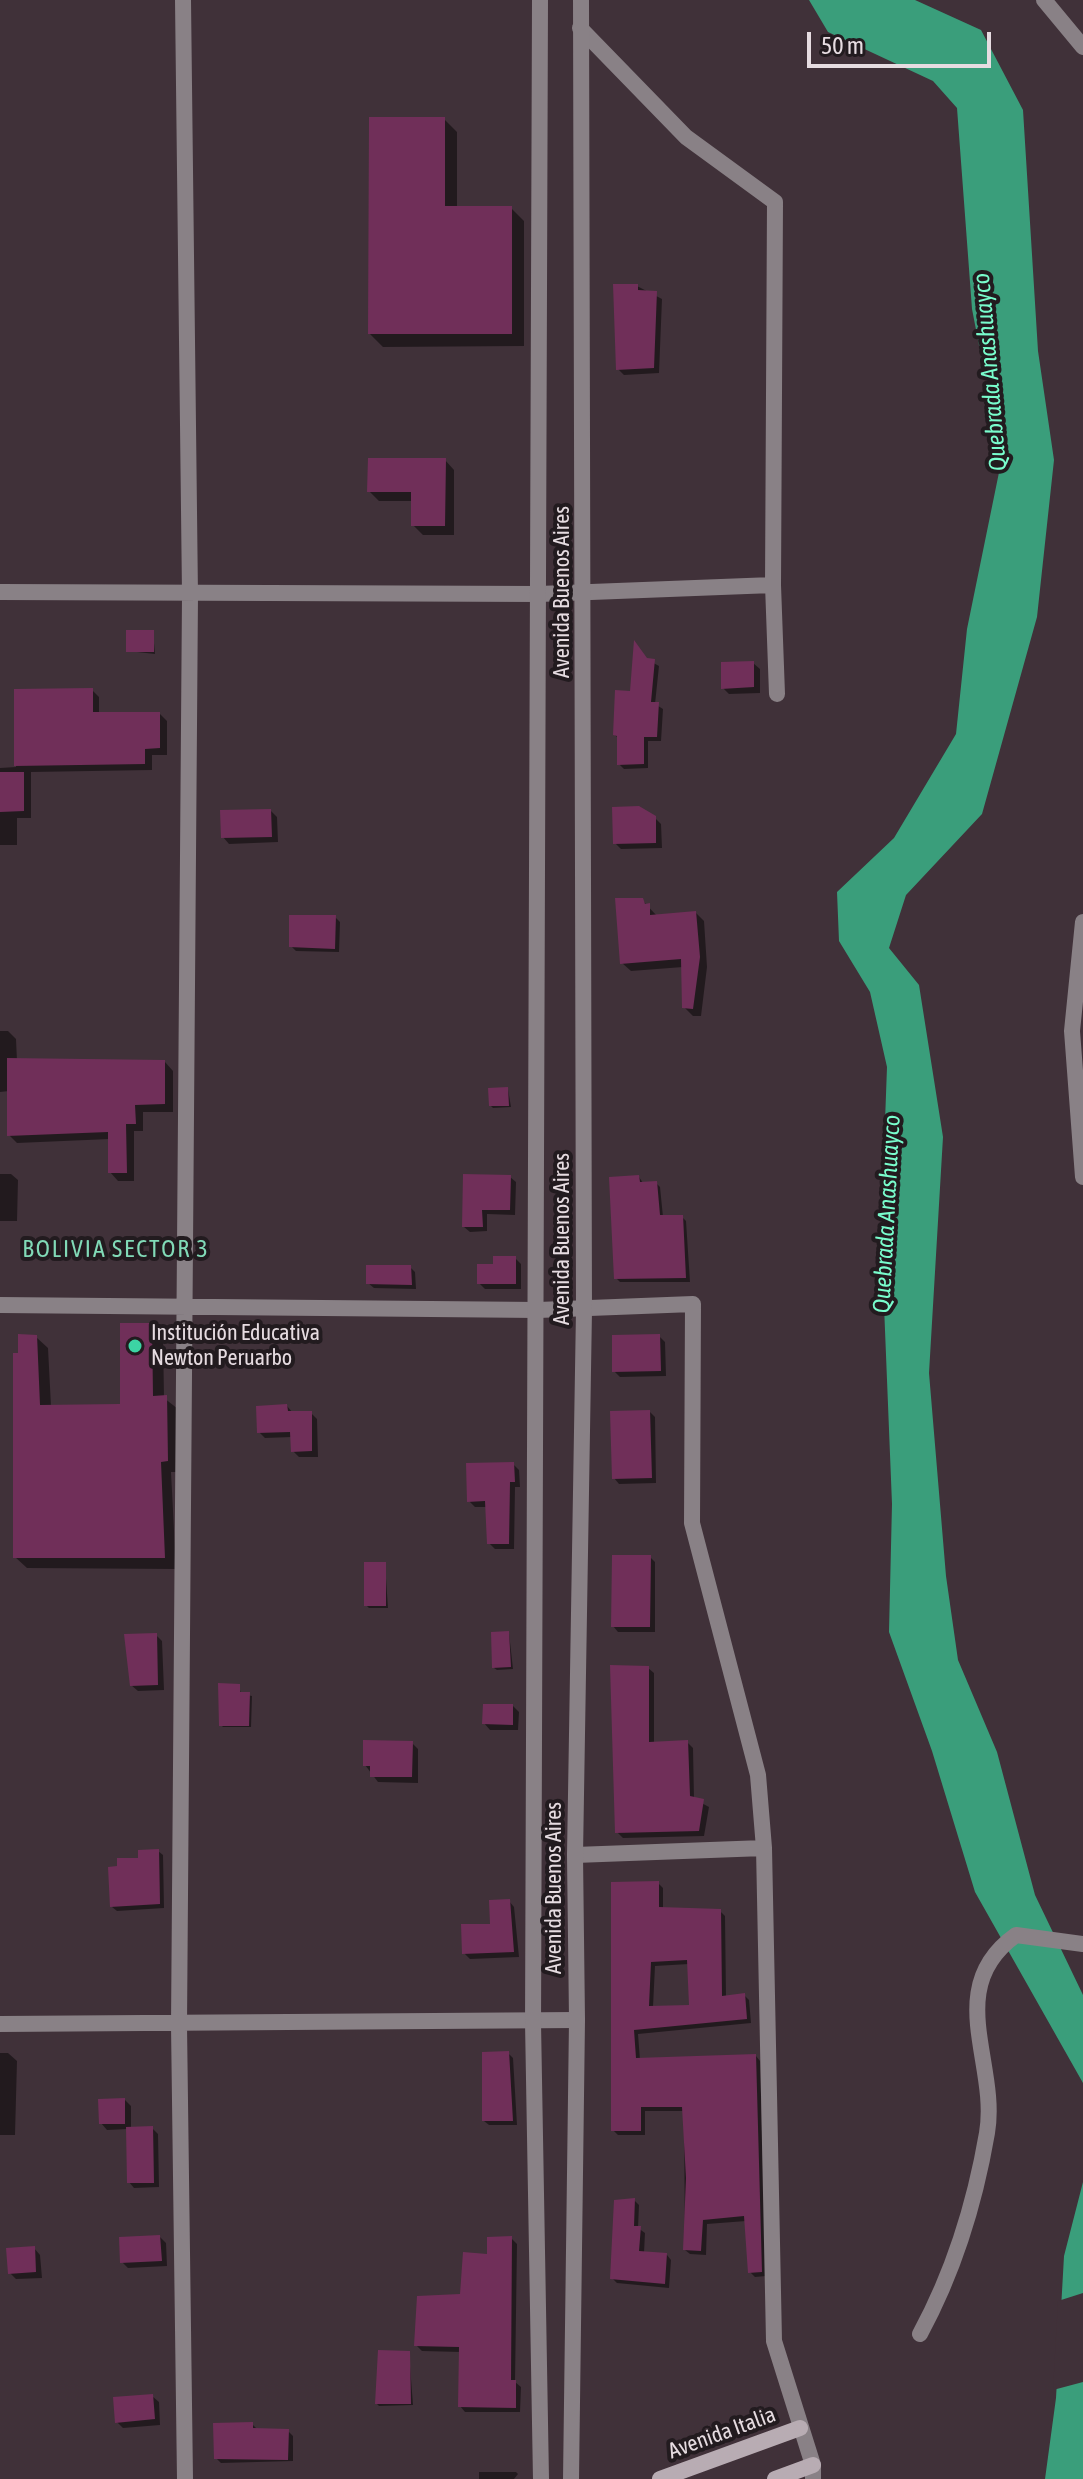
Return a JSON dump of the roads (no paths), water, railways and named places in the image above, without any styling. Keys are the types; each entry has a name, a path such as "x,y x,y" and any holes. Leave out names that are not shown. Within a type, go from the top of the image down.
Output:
{"main road":[{"name":"Avenida Italia","path":"660,2479 800,2428"},
{"path":"775,2479 813,2472"}],"street":[{"path":"183,0 190,595 182,1307 179,2025 185,2479"},
{"name":"Avenida Buenos Aires","path":"540,0 538,1310 533,2022 541,2479"},
{"name":"Avenida Buenos Aires","path":"571,2479 577,2020 575,1855 584,1310 585,593 581,0"},
{"path":"1044,0 1083,47"},
{"path":"580,28 686,137 775,202 773,585 777,694"},
{"path":"0,592 539,594 773,585"},
{"path":"1083,922 1072,1031 1083,1177"},
{"path":"0,1305 584,1310 693,1304 692,1523 758,1775 764,1848 774,2341 813,2472"},
{"path":"575,1855 764,1848"},
{"path":"920,2334 945,2286 988,2130 977,2025 982,1971 994,1951 1016,1935 1083,1944"},
{"path":"0,2024 577,2020"}],"water":[{"name":"Quebrada Anashuayco","path":"809,0 915,0 981,30 1023,110 1038,351 1054,460 1037,617 982,814 906,895 889,948 919,985 943,1137 929,1373 946,1576 958,1660 997,1752 1035,1895 1083,1995 1083,2083 975,1892 932,1751 889,1632 892,1504 881,1231 887,1067 870,992 839,941 837,892 894,838 956,734 967,629 1005,443 984,371 972,309 957,108 933,81 828,32"},
{"path":"1083,2182 1083,2479 1045,2479 1056,2398 1064,2256"}],"place":[{"name":"Institución Educativa Newton Peruarbo","path":"135,1346"}],"district":[{"name":"BOLIVIA SECTOR 3","path":"116,1249"}]}
